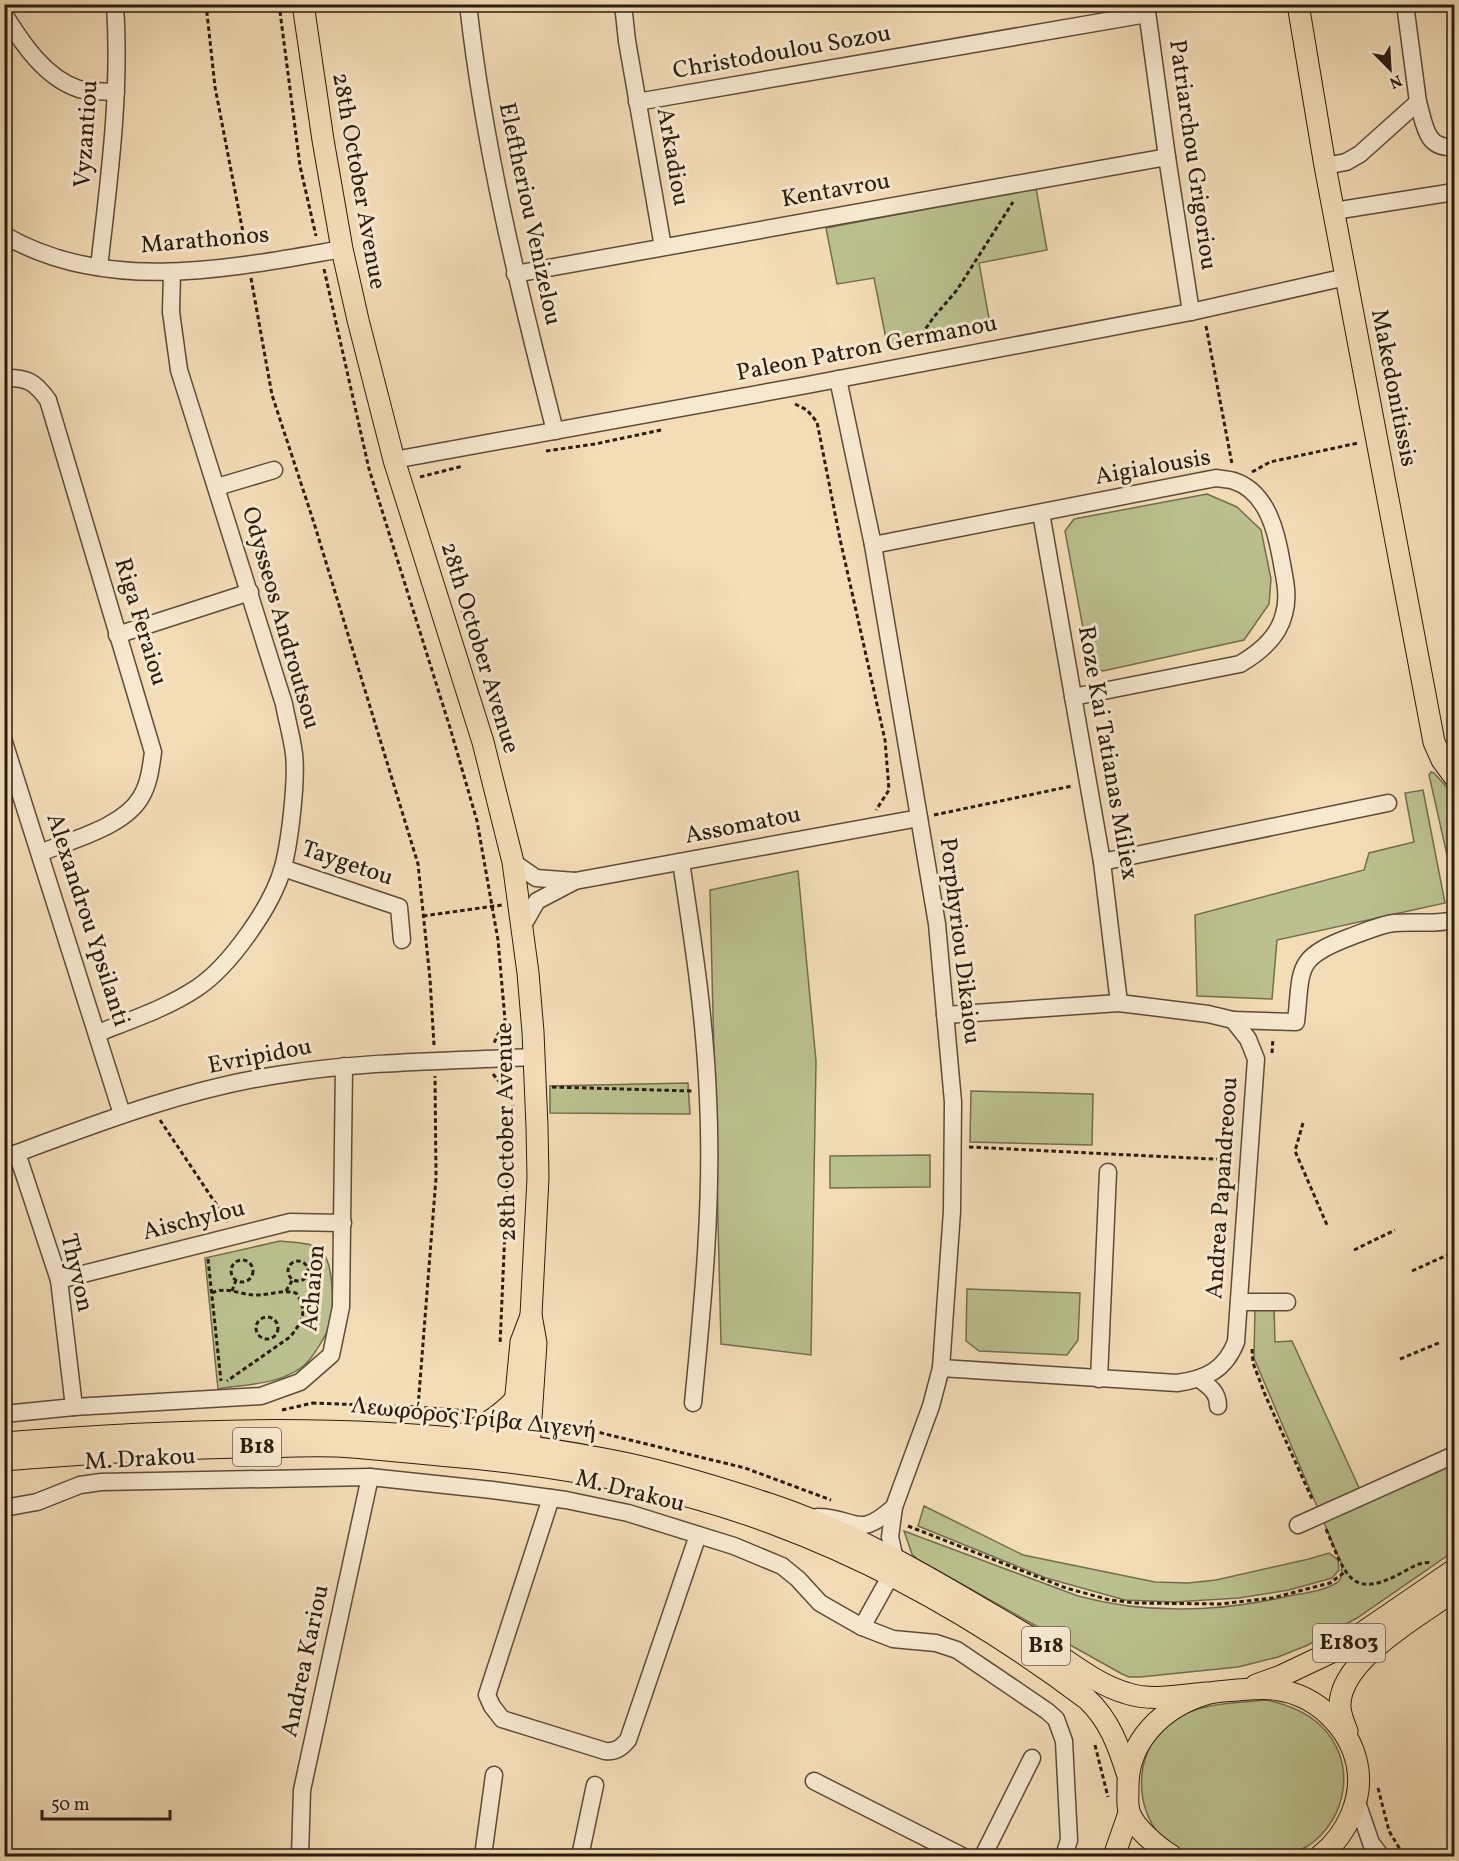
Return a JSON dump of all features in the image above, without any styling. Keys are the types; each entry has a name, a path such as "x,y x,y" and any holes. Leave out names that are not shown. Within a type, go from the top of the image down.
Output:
{"main road":[{"name":"28th October Avenue","path":"303,4 342,249 363,340 394,459 481,734 513,862 522,927 534,1057 538,1178 531,1315 536,1343 532,1420 520,1453"},
{"name":"Makedonitissis","path":"1298,4 1325,166 1434,742 1442,760 1455,776"},
{"name":"28th October Avenue","path":"520,1453 508,1407 521,1342 531,1315"},
{"path":"452,1438 474,1430 508,1407"},
{"name":"Λεωφόρος Γρίβα Διγενή","path":"4,1443 128,1433 235,1430 334,1430 452,1438 520,1453 713,1505 772,1523 893,1567 1040,1642 1089,1675 1124,1693 1152,1698 1242,1690"},
{"name":"Λεωφόρος Γρίβα Διγενή","path":"4,1460 127,1450 219,1447 334,1446 520,1453 607,1459 724,1490 810,1518 893,1567 1029,1655 1087,1699 1103,1715 1111,1728 1127,1773"},
{"name":"E1803","path":"1242,1690 1281,1676 1340,1648 1446,1567"},
{"name":"E1803","path":"1351,1746 1340,1708 1350,1675 1374,1648 1455,1591"},
{"path":"1242,1690 1260,1688 1279,1690 1306,1699 1329,1715 1342,1730 1351,1746 1359,1772 1356,1799 1346,1827 1320,1857"},
{"path":"1114,1857 1129,1813 1127,1773 1142,1737 1151,1725 1183,1703 1207,1693"},
{"path":"1129,1813 1151,1840 1172,1857"}],"street":[{"name":"Vyzantiou","path":"99,267 114,134 116,4"},
{"name":"Eleftheriou Venizelou","path":"468,4 486,134 515,274 555,431"},
{"name":"Arkadiou","path":"623,4 637,102 663,247"},
{"path":"1404,4 1418,102 1431,140 1441,146 1455,147"},
{"name":"Christodoulou Sozou","path":"637,102 1147,9"},
{"name":"Patriarchou Grigoriou","path":"1147,9 1167,157 1197,311"},
{"path":"4,14 18,37 37,60 60,79 84,90 116,92"},
{"path":"1325,166 1346,162 1360,154 1418,102"},
{"name":"Kentavrou","path":"515,274 1167,157"},
{"path":"1334,211 1455,192"},
{"name":"Marathonos","path":"4,235 48,255 99,267 136,272 172,273 249,265 342,249"},
{"name":"Odysseos Androutsou","path":"98,1034 162,1007 199,987 225,963 248,935 268,903 283,868 292,810 294,755 284,704 178,361 171,312 172,273"},
{"name":"Paleon Patron Germanou","path":"394,459 899,368 1197,311 1347,277"},
{"name":"Riga Feraiou","path":"4,378 19,377 32,382 48,399 153,752 151,767 141,797 122,817 108,826 40,853"},
{"name":"Porphyriou Dikaiou","path":"838,379 873,545 937,924 953,1102 952,1211 941,1368 931,1406 893,1514 890,1537 893,1567"},
{"path":"218,487 274,470"},
{"name":"Aigialousis","path":"873,545 1216,478 1235,481 1250,491 1263,505 1277,534 1287,592 1284,614 1279,628 1268,642 1254,656 1240,664 1073,697"},
{"name":"Roze Kai Tatianas Miliex","path":"1041,513 1102,862 1119,1003"},
{"path":"117,635 250,592"},
{"name":"Alexandrou Ypsilanti","path":"4,742 122,1114"},
{"path":"1102,862 1388,803"},
{"name":"Assomatou","path":"513,862 536,878 575,881 919,818"},
{"path":"681,862 700,986 708,1091 708,1199 701,1323 693,1403"},
{"name":"Taygetou","path":"283,868 399,907 402,940"},
{"name":"Assomatou","path":"522,927 537,901 575,881"},
{"path":"945,1015 1119,1003 1233,1020 1296,1022 1302,972 1306,961 1313,953 1385,924 1447,922"},
{"name":"Andrea Papandreoou","path":"941,1368 1177,1383 1199,1379 1220,1367 1231,1355 1236,1342 1256,1059 1248,1039 1233,1020"},
{"name":"Evripidou","path":"11,1155 122,1114 221,1086 282,1074 344,1066 534,1057"},
{"name":"Achaion","path":"4,1414 74,1407 261,1396 300,1382 331,1355 341,1307 344,1066"},
{"name":"Thyvon","path":"11,1155 58,1280 74,1407"},
{"path":"1099,1379 1108,1172"},
{"name":"Aischylou","path":"58,1280 290,1222 343,1223"},
{"path":"1239,1302 1287,1302"},
{"path":"1199,1379 1214,1391 1218,1399 1218,1406"},
{"path":"1298,1526 1455,1455"},
{"name":"M. Drakou","path":"4,1508 37,1502 80,1485 101,1482 370,1477 460,1485 550,1498 628,1513 734,1546 782,1566 820,1603 862,1627 893,1639 936,1643 957,1650 1056,1719 1064,1741 1069,1840 1065,1857"},
{"name":"Andrea Kariou","path":"300,1857 303,1790 370,1477"},
{"path":"550,1498 488,1695 492,1706 502,1719 605,1751 621,1749 628,1740 698,1535"},
{"path":"810,1518 828,1518 857,1526 867,1525 893,1514"},
{"path":"862,1627 893,1567"},
{"path":"983,1857 1032,1758"},
{"path":"483,1857 494,1775"},
{"path":"814,1781 963,1857"},
{"path":"580,1857 596,1785"},
{"path":"1356,1799 1371,1843 1381,1857"}],"path":[{"path":"206,4 215,87 272,395 314,523 418,864 430,979 436,1178 418,1407"},
{"path":"279,4 300,166 310,218 369,469 466,780 477,821 493,906 505,1020 494,1043 493,1076 508,1093 513,1106 508,1160 500,1350"},
{"path":"899,368 933,318 957,290 1024,182"},
{"path":"1197,311 1235,481 1270,462 1376,438"},
{"path":"793,403 807,410 817,422 840,539 885,740 889,790 876,810"},
{"path":"919,818 1088,783"},
{"path":"423,916 519,903"},
{"path":"535,1087 708,1091"},
{"path":"151,1106 237,1235"},
{"path":"1303,1122 1295,1150 1327,1225"},
{"path":"953,1146 1249,1161"},
{"path":"1354,1250 1395,1230"},
{"path":"206,1243 222,1384 290,1337 298,1328 303,1316 303,1304 296,1293 286,1290 255,1296 219,1289 212,1293"},
{"path":"1412,1271 1455,1252"},
{"path":"243,1260 248,1262 253,1270 250,1280 240,1282 236,1280 231,1273 234,1264 243,1260"},
{"path":"297,1262 307,1266 306,1277 297,1281 293,1279 288,1272 289,1268 297,1262"},
{"path":"286,1290 293,1279"},
{"path":"232,1291 236,1280"},
{"path":"265,1317 270,1317 278,1324 277,1334 269,1340 260,1338 255,1329 256,1323 265,1317"},
{"path":"269,1340 273,1348"},
{"path":"1400,1359 1441,1342"},
{"path":"1252,1358 1280,1426"},
{"path":"261,1396 273,1403 508,1407"},
{"path":"532,1420 589,1430 745,1468 836,1502"},
{"path":"893,1514 1066,1588 1110,1600 1137,1604 1220,1604 1272,1598 1330,1583 1345,1572 1359,1582 1375,1585 1388,1581 1418,1564 1428,1562 1446,1567"},
{"path":"1099,1757 1109,1802"}],"green space":[{"path":"1036,188 1047,250 979,263 990,324 887,344 874,278 837,284 826,228"},
{"path":"1207,494 1237,507 1261,530 1271,579 1269,604 1244,640 1103,671 1090,666 1065,531 1074,519"},
{"path":"1431,772 1454,795 1454,886 1429,775"},
{"path":"1423,790 1445,903 1277,940 1272,999 1197,996 1195,915 1364,870 1369,853 1414,842 1405,793"},
{"path":"798,871 816,1061 811,1355 721,1344 710,890"},
{"path":"688,1083 690,1114 550,1113 550,1086"},
{"path":"971,1091 1093,1094 1092,1145 970,1142"},
{"path":"930,1155 930,1187 830,1188 830,1156"},
{"path":"280,1241 314,1246 326,1258 331,1275 332,1296 329,1326 310,1359 293,1373 272,1381 218,1389 205,1258"},
{"path":"967,1289 1080,1293 1078,1340 1067,1355 979,1351 966,1341"},
{"path":"1255,1305 1274,1305 1275,1342 1292,1341 1361,1492 1454,1462 1454,1551 1357,1618 1308,1645 1278,1657 1238,1667 1140,1677 1129,1677 1122,1674 917,1559 912,1554 904,1531 1078,1596 1157,1609 1210,1608 1263,1601 1327,1588 1338,1582 1341,1578 1342,1565 1254,1358"},
{"path":"924,1506 1023,1555 1155,1582 1188,1583 1216,1580 1329,1553 1338,1560 1339,1570 1332,1578 1289,1590 1239,1598 1174,1602 1125,1600 1046,1578 918,1526"},
{"path":"1267,1700 1302,1712 1320,1725 1332,1739 1340,1754 1343,1788 1340,1804 1332,1820 1322,1834 1308,1846 1283,1856 1268,1858 1194,1857 1180,1853 1162,1838 1145,1809 1142,1775 1145,1759 1152,1743 1162,1730 1186,1713 1220,1704"}]}
